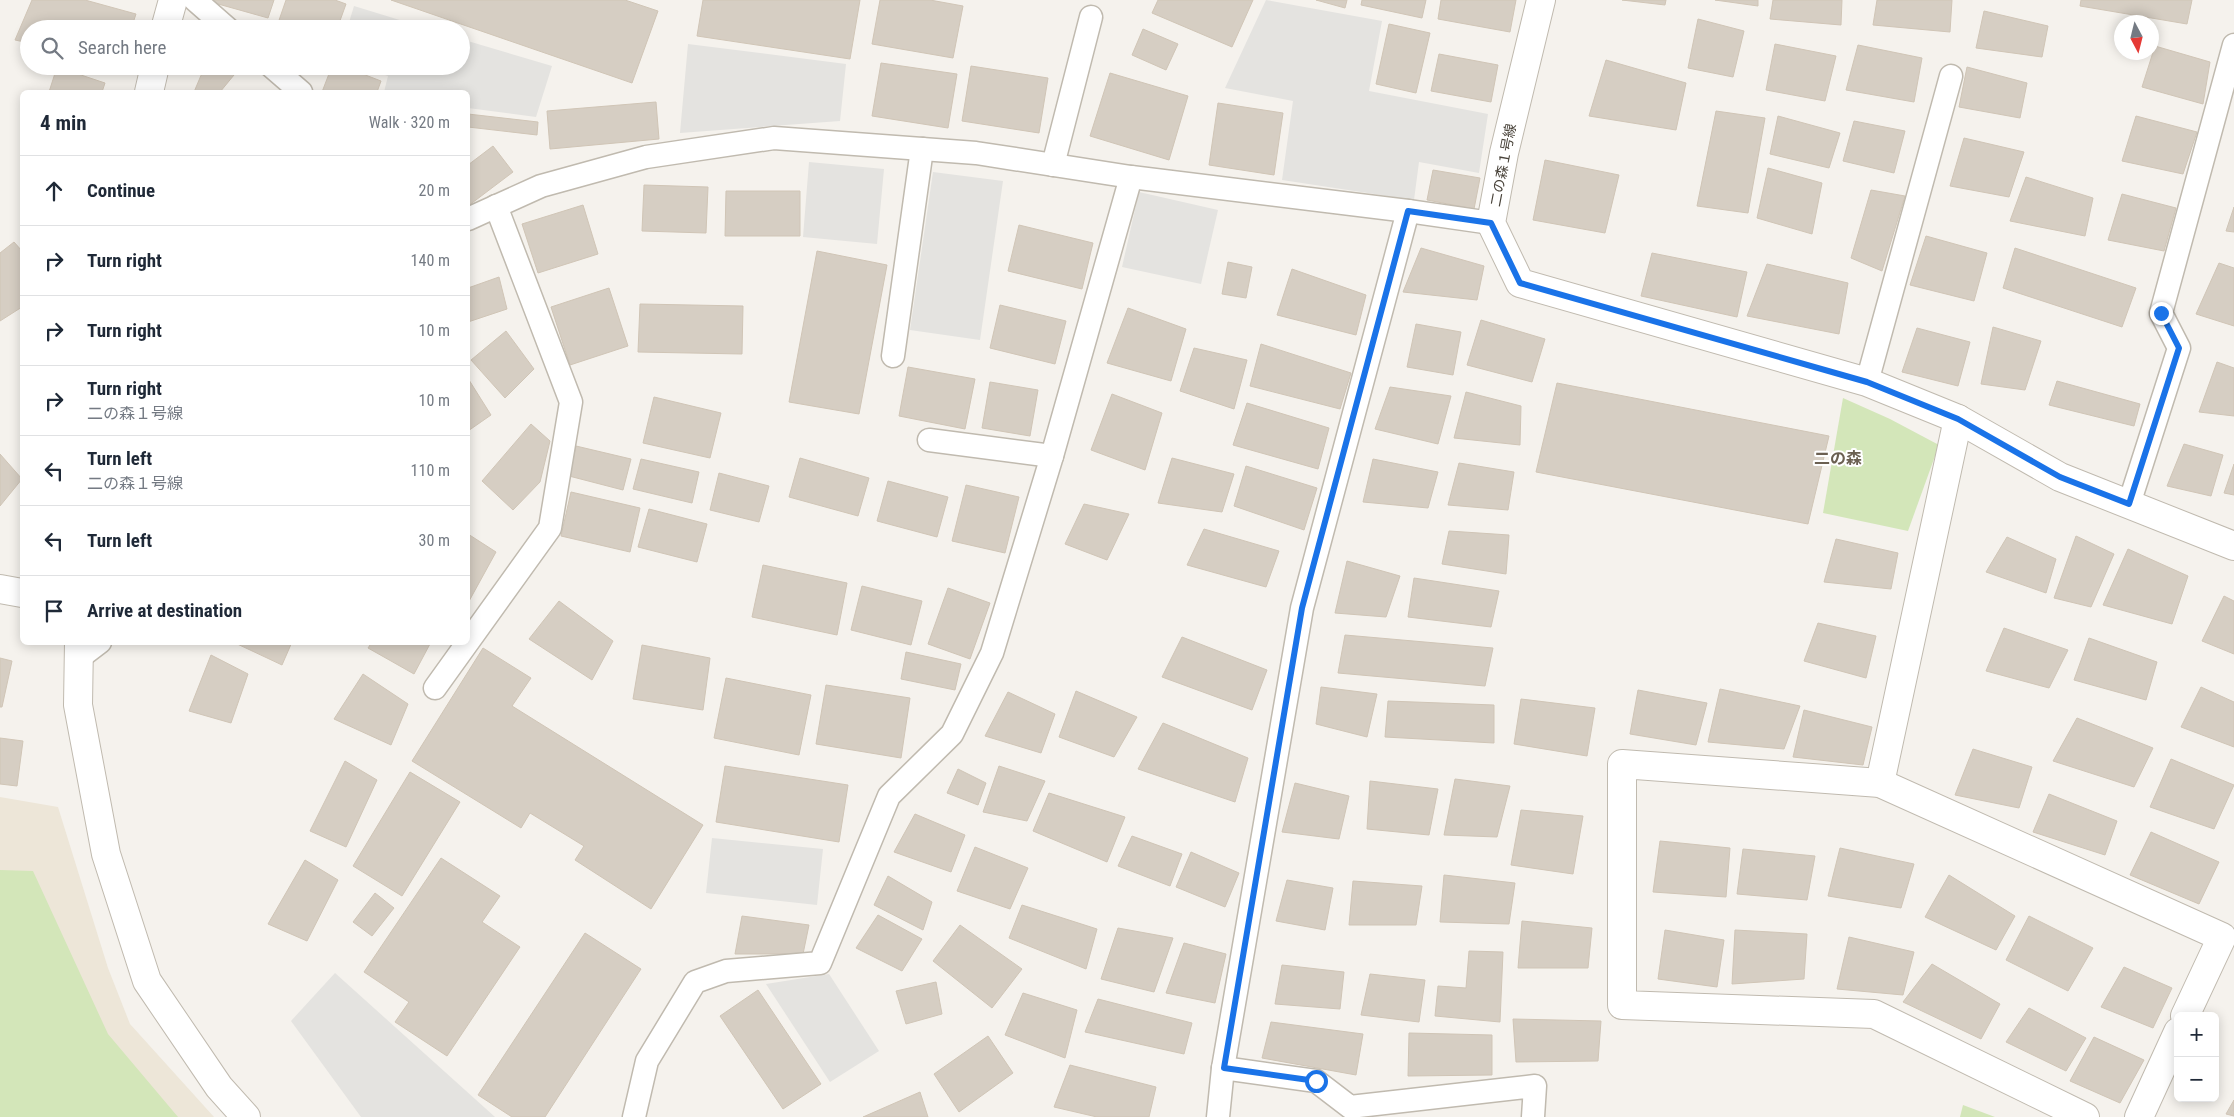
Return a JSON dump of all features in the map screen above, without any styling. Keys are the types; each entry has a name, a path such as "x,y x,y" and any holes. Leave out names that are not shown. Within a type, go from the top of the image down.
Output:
{"street":[{"path":"167,20 173,0"},
{"name":"二の森１号線","path":"1541,0 1504,153 1491,223 1520,283 1867,382 1958,419 2060,477 2234,546"},
{"path":"149,90 153,75"},
{"path":"1880,783 1958,419"},
{"path":"0,589 20,593"},
{"path":"79,650 78,705 106,854 147,981 218,1087 246,1117"},
{"path":"2085,1117 1874,1014 1622,1005 1622,764 1880,783 2222,936 2187,1012"},
{"path":"2139,1117 2174,1041"}],"lane":[{"path":"195,0 218,20"},
{"path":"1052,165 1091,17"},
{"path":"2129,504 2179,348 2161,313 2234,45"},
{"path":"281,75 299,90"},
{"path":"1867,382 1951,76"},
{"path":"470,219 541,186 646,158 774,138 976,153 1131,177 1491,223"},
{"path":"893,356 922,149"},
{"path":"634,1117 647,1061 694,982 726,971 820,963 889,796 952,734 992,653 1052,456 1131,177"},
{"path":"470,639 550,528 572,402 496,206"},
{"path":"1218,1117 1224,1068 1302,608 1408,211"},
{"path":"929,440 1052,456"},
{"path":"79,650 92,645"},
{"path":"435,688 466,645"},
{"path":"1224,1068 1316,1081 1350,1106 1535,1086 1533,1117"}],"shaded area":[{"path":"1266,0 1382,21 1369,91 1488,114 1479,173 1419,162 1414,200 1282,180 1293,101 1225,88"},
{"path":"354,6 400,20 350,20"},
{"path":"470,42 552,66 536,117 470,108 470,90 384,90 388,76 385,75 470,75"},
{"path":"688,44 846,64 840,121 680,133"},
{"path":"809,162 884,169 877,244 803,237"},
{"path":"933,172 1003,181 980,340 910,330"},
{"path":"1139,192 1218,210 1201,284 1122,267"},
{"path":"0,797 58,807 108,968 130,1024 214,1117 0,1117"},
{"path":"712,838 823,849 817,905 706,893"},
{"path":"335,973 495,1117 361,1117 291,1021"},
{"path":"829,974 879,1051 830,1082 766,984"}],"green space":[{"path":"1843,398 1890,419 1939,445 1908,531 1823,513"},
{"path":"0,870 33,871 108,1034 178,1117 0,1117"},
{"path":"1963,1105 1995,1117 1960,1117"}],"building":[{"path":"32,0 85,0 136,14 134,20 24,20"},
{"path":"212,0 274,0 268,18 211,2"},
{"path":"286,0 335,0 346,4 340,20 279,20"},
{"path":"391,0 625,0 658,11 632,83 470,27 470,20 449,20"},
{"path":"703,0 860,0 850,59 697,36"},
{"path":"880,0 930,0 963,6 953,58 872,44"},
{"path":"1158,0 1253,0 1232,47 1152,13"},
{"path":"1316,0 1347,0 1345,8"},
{"path":"1362,0 1426,0 1422,18 1361,5"},
{"path":"1441,0 1516,0 1510,32 1438,19"},
{"path":"1622,0 1666,0 1665,5"},
{"path":"1715,0 1758,0 1758,6"},
{"path":"1773,0 1842,0 1841,25 1770,19"},
{"path":"1877,0 1952,0 1950,32 1873,25"},
{"path":"2081,0 2192,0 2187,24 2159,19 2159,15 2134,15 2080,6"},
{"path":"1984,11 2048,26 2042,57 1976,48"},
{"path":"1698,19 1744,31 1733,77 1688,68"},
{"path":"1389,24 1430,33 1416,93 1376,84"},
{"path":"20,28 20,41 15,40"},
{"path":"1143,29 1178,44 1166,70 1132,55"},
{"path":"1775,44 1836,56 1825,101 1766,90"},
{"path":"1858,45 1922,58 1914,102 1846,90"},
{"path":"2159,47 2210,62 2203,104 2142,87 2151,60 2159,60"},
{"path":"1439,54 1498,65 1491,102 1431,91"},
{"path":"1606,60 1686,83 1676,130 1589,116"},
{"path":"881,63 957,74 948,128 872,116"},
{"path":"971,66 1048,78 1039,133 962,121"},
{"path":"1967,67 2027,83 2020,118 1959,107"},
{"path":"1110,73 1188,96 1169,160 1090,136"},
{"path":"54,75 81,75 105,83 103,90 50,90"},
{"path":"201,75 234,75 222,90 195,90"},
{"path":"329,75 365,75 381,81 378,90 323,90"},
{"path":"656,102 659,139 550,149 547,111"},
{"path":"1218,103 1283,113 1274,175 1209,165"},
{"path":"1716,111 1765,118 1748,213 1697,206"},
{"path":"470,114 538,122 537,135 470,127"},
{"path":"1778,116 1840,133 1829,168 1770,154"},
{"path":"2136,116 2197,132 2183,174 2122,161"},
{"path":"1854,121 1905,131 1894,173 1843,161"},
{"path":"1964,138 2024,152 2009,197 1950,186"},
{"path":"493,146 513,172 470,204 470,163"},
{"path":"1545,160 1619,175 1605,233 1533,220"},
{"path":"1768,168 1822,183 1812,234 1757,218"},
{"path":"1433,170 1480,178 1474,209 1427,200"},
{"path":"2026,177 2093,198 2085,236 2010,221"},
{"path":"644,185 708,187 706,233 642,231"},
{"path":"1871,190 1905,196 1882,271 1851,258"},
{"path":"726,191 800,191 800,236 725,236"},
{"path":"2122,194 2176,208 2164,251 2108,240"},
{"path":"583,205 598,254 538,273 522,224"},
{"path":"2234,207 2234,232 2226,231"},
{"path":"1019,225 1093,243 1082,289 1008,271"},
{"path":"1926,236 1987,253 1974,301 1910,285"},
{"path":"14,242 20,249 20,308 0,321 0,253"},
{"path":"1421,248 1484,266 1477,300 1403,292"},
{"path":"2015,248 2136,288 2122,327 2003,288"},
{"path":"817,251 887,265 859,414 789,402"},
{"path":"1652,253 1747,272 1737,317 1641,296"},
{"path":"1228,262 1252,267 1246,298 1222,294"},
{"path":"2219,263 2234,268 2234,326 2196,314"},
{"path":"1767,264 1848,283 1839,334 1747,316"},
{"path":"1292,269 1366,295 1356,335 1277,315"},
{"path":"499,277 507,309 470,321 470,287"},
{"path":"609,288 628,346 570,365 551,307"},
{"path":"640,304 743,306 742,354 638,352"},
{"path":"1000,305 1066,321 1055,364 990,348"},
{"path":"1128,308 1186,329 1171,381 1107,363"},
{"path":"1481,320 1545,339 1532,382 1467,365"},
{"path":"1416,324 1461,332 1453,375 1407,367"},
{"path":"1993,327 2041,341 2025,390 1981,384"},
{"path":"1917,328 1970,342 1958,386 1902,372"},
{"path":"506,331 534,369 505,398 471,360"},
{"path":"1261,344 1351,373 1340,409 1250,386"},
{"path":"1194,348 1247,360 1234,409 1180,391"},
{"path":"2217,362 2234,368 2234,416 2199,412"},
{"path":"908,367 975,379 965,429 899,416"},
{"path":"2057,381 2140,404 2134,426 2049,405"},
{"path":"470,382 491,415 470,430"},
{"path":"990,382 1038,390 1030,436 982,428"},
{"path":"1557,383 1829,436 1808,524 1536,472"},
{"path":"1390,387 1451,396 1438,444 1375,429"},
{"path":"1466,392 1521,406 1520,445 1454,438"},
{"path":"1112,394 1162,413 1145,470 1091,450"},
{"path":"654,397 721,413 710,458 643,443"},
{"path":"1247,403 1329,428 1318,469 1233,445"},
{"path":"531,424 550,441 540,482 513,510 482,481"},
{"path":"2184,444 2223,455 2211,496 2167,486"},
{"path":"576,446 631,459 623,490 569,476"},
{"path":"0,454 20,477 20,481 0,506"},
{"path":"800,458 869,478 858,516 789,497"},
{"path":"1172,458 1234,474 1222,512 1158,503"},
{"path":"641,459 699,472 692,503 633,489"},
{"path":"1373,459 1438,472 1428,508 1363,502"},
{"path":"1459,463 1514,472 1508,510 1448,505"},
{"path":"2234,464 2234,495 2224,493"},
{"path":"1246,466 1317,488 1304,530 1234,506"},
{"path":"719,473 769,486 759,522 710,510"},
{"path":"888,481 948,497 937,537 877,521"},
{"path":"966,485 1019,497 1005,553 952,541"},
{"path":"571,492 640,508 630,552 561,536"},
{"path":"1084,504 1129,514 1107,560 1065,544"},
{"path":"649,509 707,524 697,562 638,547"},
{"path":"1204,529 1279,551 1266,587 1187,565"},
{"path":"1449,531 1509,535 1506,574 1442,564"},
{"path":"470,535 496,552 470,599"},
{"path":"2076,536 2114,554 2091,607 2054,598"},
{"path":"2007,537 2056,559 2046,593 1986,572"},
{"path":"1836,539 1898,553 1891,589 1824,582"},
{"path":"2128,549 2188,576 2172,624 2103,605"},
{"path":"1347,561 1400,576 1386,617 1335,613"},
{"path":"763,565 847,583 837,635 752,617"},
{"path":"1414,578 1499,591 1491,627 1408,617"},
{"path":"862,586 922,601 911,645 851,630"},
{"path":"948,588 990,603 970,659 928,644"},
{"path":"2224,596 2234,601 2234,654 2202,641"},
{"path":"559,601 613,641 592,680 529,639"},
{"path":"1818,623 1876,636 1866,678 1804,661"},
{"path":"2004,628 2068,650 2049,688 1986,671"},
{"path":"1345,635 1493,648 1485,686 1338,673"},
{"path":"1182,637 1267,670 1252,710 1162,677"},
{"path":"2089,638 2157,662 2146,700 2074,680"},
{"path":"239,645 291,645 282,665"},
{"path":"370,645 429,645 414,674 368,648"},
{"path":"642,645 710,658 703,710 633,699"},
{"path":"483,648 531,678 512,706 703,825 651,909 575,860 584,846 530,813 521,828 412,761"},
{"path":"906,652 961,664 955,690 901,679"},
{"path":"211,655 248,674 231,723 189,711"},
{"path":"0,658 12,661 2,707 0,707"},
{"path":"363,674 408,704 391,745 334,719"},
{"path":"726,678 811,695 799,755 714,738"},
{"path":"826,685 910,698 901,758 816,744"},
{"path":"1321,687 1377,694 1367,737 1316,724"},
{"path":"2201,687 2234,702 2234,747 2181,727"},
{"path":"1720,689 1800,706 1784,749 1708,742"},
{"path":"1638,690 1707,703 1696,745 1630,734"},
{"path":"1076,691 1137,717 1114,757 1059,737"},
{"path":"1008,692 1055,714 1041,753 985,736"},
{"path":"1521,699 1595,708 1587,756 1514,744"},
{"path":"1388,701 1494,705 1494,743 1385,737"},
{"path":"1804,710 1872,727 1863,765 1793,757"},
{"path":"2077,718 2153,748 2134,787 2053,761"},
{"path":"1163,723 1248,758 1235,802 1138,769"},
{"path":"0,738 23,741 17,786 0,784"},
{"path":"1973,749 2032,767 2019,808 1955,795"},
{"path":"2171,759 2234,785 2214,829 2150,807"},
{"path":"345,761 377,780 346,847 310,831"},
{"path":"725,766 848,785 839,842 716,822"},
{"path":"999,766 1045,781 1027,821 983,812"},
{"path":"958,769 986,783 978,805 947,793"},
{"path":"410,772 460,802 402,896 353,866"},
{"path":"1455,779 1510,786 1497,837 1444,835"},
{"path":"1370,781 1438,789 1429,835 1367,829"},
{"path":"1295,783 1349,796 1339,839 1282,832"},
{"path":"1049,793 1125,817 1107,862 1033,831"},
{"path":"2049,794 2117,821 2105,855 2033,832"},
{"path":"1521,810 1583,816 1573,874 1511,865"},
{"path":"915,814 965,835 951,872 894,852"},
{"path":"2151,832 2219,862 2199,904 2130,875"},
{"path":"1132,836 1182,854 1170,886 1118,866"},
{"path":"1660,841 1730,848 1726,897 1653,892"},
{"path":"975,847 1028,868 1010,909 957,891"},
{"path":"1840,848 1914,864 1901,908 1828,896"},
{"path":"1743,849 1815,856 1807,900 1737,894"},
{"path":"1191,852 1239,873 1225,907 1176,887"},
{"path":"441,858 500,896 482,922 520,947 447,1056 395,1022 409,1002 364,972"},
{"path":"305,860 338,880 307,941 268,924"},
{"path":"1444,875 1515,883 1509,924 1440,922"},
{"path":"1949,875 2015,916 1996,950 1925,917"},
{"path":"888,876 932,902 923,930 874,905"},
{"path":"1287,880 1333,888 1325,930 1276,921"},
{"path":"1353,881 1422,886 1416,925 1349,925"},
{"path":"375,893 394,908 372,936 353,922"},
{"path":"1022,905 1097,929 1086,969 1009,938"},
{"path":"878,915 922,939 902,971 856,948"},
{"path":"742,916 809,925 803,954 735,954"},
{"path":"2029,916 2093,948 2068,991 2006,960"},
{"path":"1522,921 1592,928 1588,968 1518,968"},
{"path":"960,925 1022,969 992,1008 933,961"},
{"path":"1118,928 1173,938 1154,992 1101,979"},
{"path":"1665,930 1724,940 1717,987 1658,979"},
{"path":"1735,930 1807,934 1804,979 1732,984"},
{"path":"585,933 641,969 545,1117 512,1117 478,1095"},
{"path":"1849,937 1914,952 1903,995 1837,989"},
{"path":"1184,943 1226,954 1215,1003 1166,993"},
{"path":"1469,951 1503,952 1500,1022 1435,1016 1438,986 1466,988"},
{"path":"1932,964 2000,1004 1981,1039 1903,1002"},
{"path":"1282,965 1344,972 1340,1009 1275,1004"},
{"path":"2124,967 2172,988 2153,1028 2101,1007"},
{"path":"1370,974 1425,980 1419,1022 1361,1015"},
{"path":"936,982 942,1014 906,1024 896,991"},
{"path":"758,990 821,1084 783,1109 720,1016"},
{"path":"1023,993 1077,1010 1065,1058 1005,1035"},
{"path":"1098,999 1192,1023 1184,1054 1085,1032"},
{"path":"2029,1008 2086,1038 2066,1071 2006,1042"},
{"path":"1513,1019 1601,1021 1598,1061 1516,1062"},
{"path":"1271,1022 1363,1034 1356,1075 1262,1058"},
{"path":"1409,1033 1492,1035 1492,1075 1408,1076"},
{"path":"988,1036 1013,1073 959,1112 934,1074"},
{"path":"2094,1037 2144,1060 2120,1103 2070,1081"},
{"path":"1070,1065 1156,1087 1149,1117 1097,1117 1054,1107"},
{"path":"920,1092 928,1117 863,1117"},
{"path":"2234,1100 2234,1116 2226,1114"}],"district":[{"name":"二の森","path":"1838,458"}],"route":[{"path":"1316,1081 1224,1068 1302,608 1408,211 1491,223 1520,283 1867,382 1958,419 2060,477 2129,504 2179,348 2161,313"}]}
